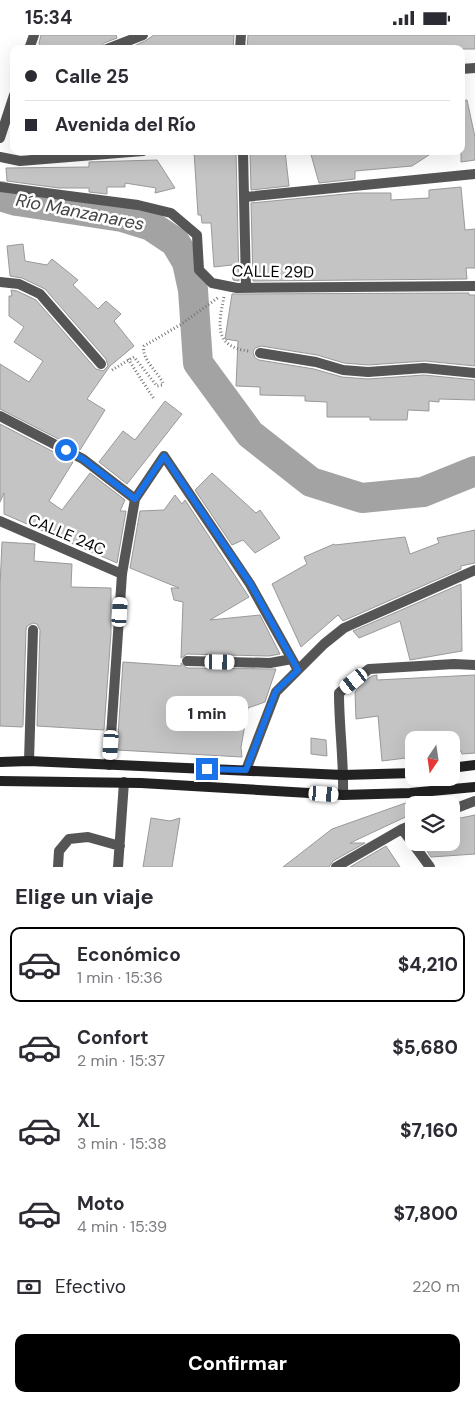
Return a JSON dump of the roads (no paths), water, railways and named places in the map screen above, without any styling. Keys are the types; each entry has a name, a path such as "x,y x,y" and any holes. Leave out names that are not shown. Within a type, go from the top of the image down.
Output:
{"main road":[{"path":"0,762 29,761 343,775 405,773"},
{"path":"460,767 475,765"},
{"path":"0,781 124,782 343,795 410,793 475,787"}],"street":[{"path":"117,45 143,35"},
{"path":"0,137 10,107"},
{"path":"0,157 20,161 88,155"},
{"path":"243,155 246,287"},
{"path":"245,197 475,174"},
{"name":"CALLE 29D","path":"0,187 138,205 171,213 197,235 199,270 212,283 238,288 475,286"},
{"path":"0,282 19,284 40,294 101,364"},
{"path":"260,353 316,362 343,370 368,372 424,368 475,373"},
{"path":"0,416 83,459 135,499"},
{"path":"109,765 122,574 135,499 164,456 250,583 298,670"},
{"name":"CALLE 24C","path":"0,521 122,574"},
{"path":"246,770 276,691 324,644 344,628 475,570"},
{"path":"29,761 33,630"},
{"path":"188,661 270,663 292,659"},
{"path":"343,795 339,693 369,669 454,664 475,665"},
{"path":"118,867 124,782"},
{"path":"460,807 475,801"},
{"path":"336,867 405,828"},
{"path":"402,829 430,867"},
{"path":"58,867 59,851 69,839 88,837 120,846"}],"waterway":[{"name":"Río Manzanares","path":"0,196 17,201 122,217 151,226 175,242 187,262 193,290 198,363 250,434 311,482 362,498 423,492 475,471"}]}
